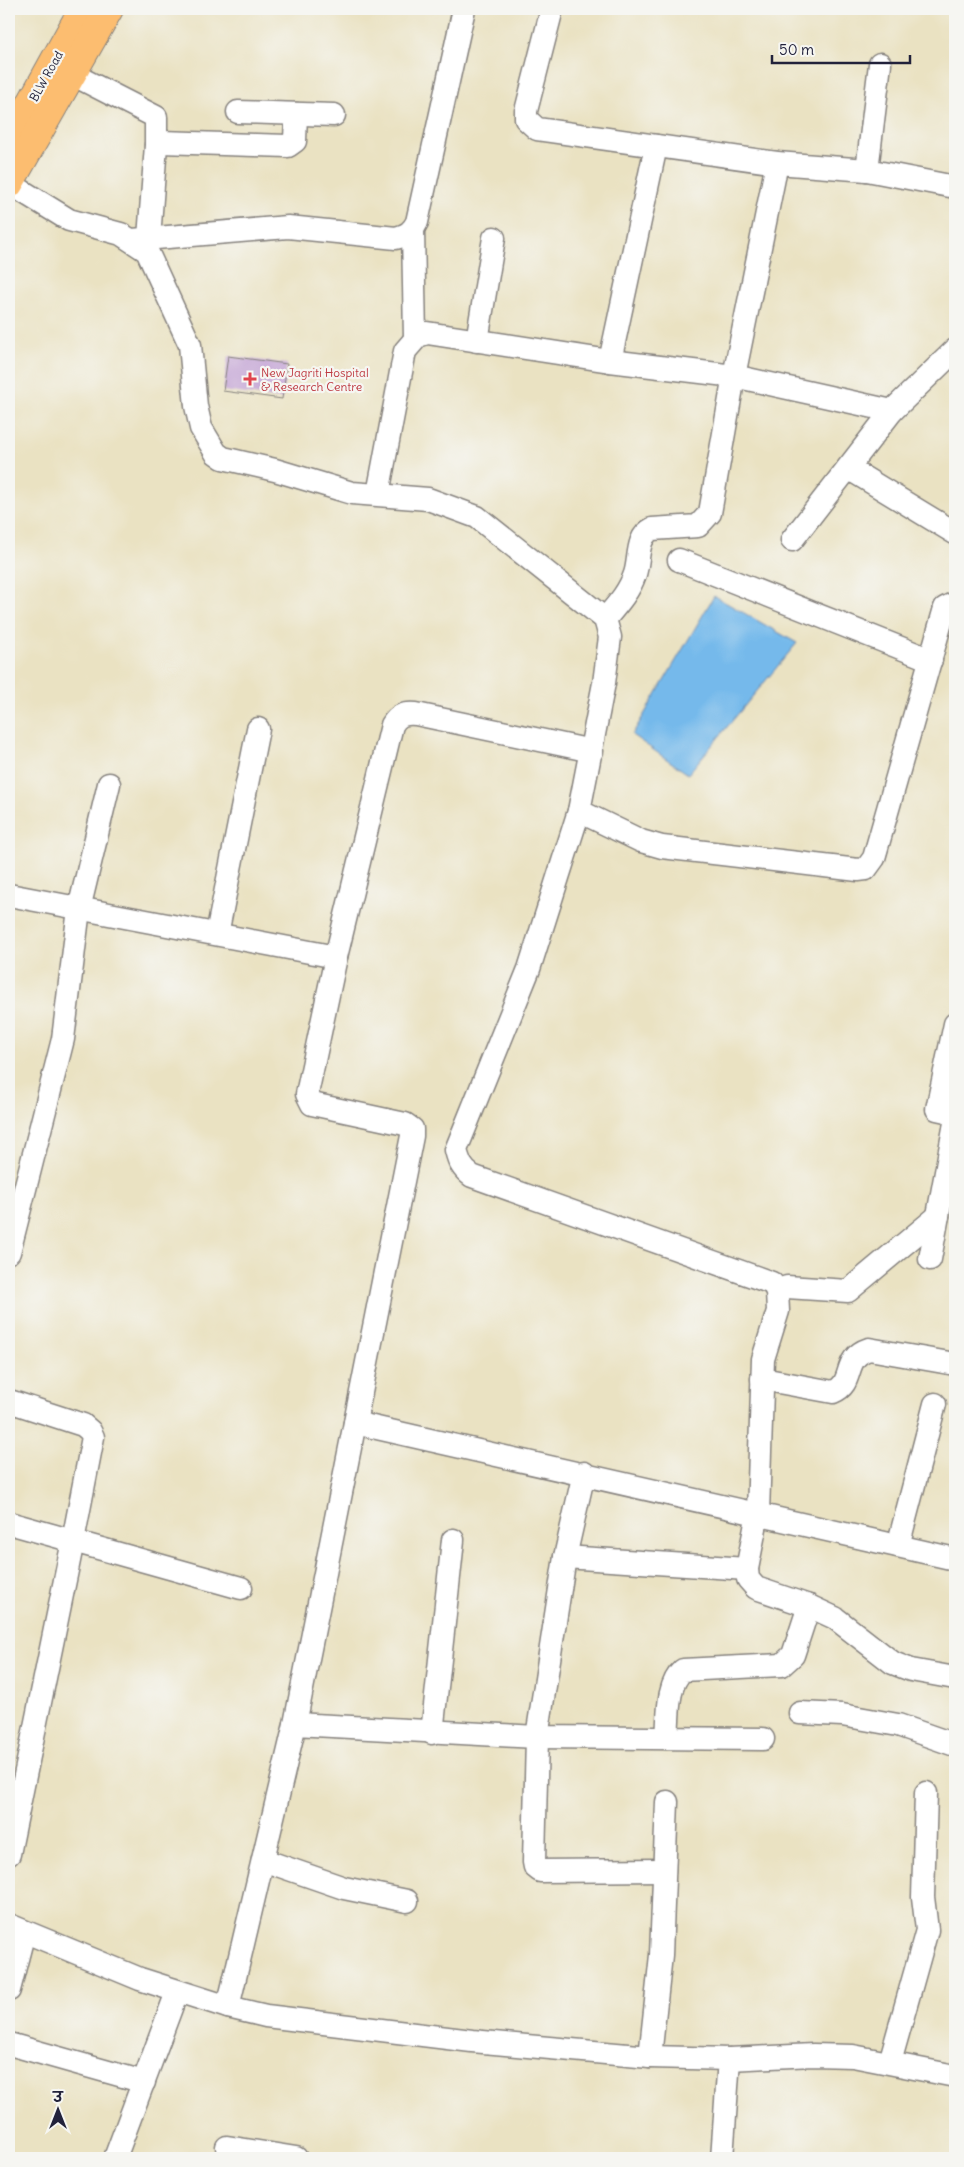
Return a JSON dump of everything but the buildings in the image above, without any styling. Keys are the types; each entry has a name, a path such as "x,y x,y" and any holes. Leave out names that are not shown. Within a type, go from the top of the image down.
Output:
{"main road":[{"name":"BLW Road","path":"16,144 83,9"},
{"path":"9,184 16,144 72,74 109,9"}],"street":[{"path":"415,338 413,230 417,222 464,9"},
{"path":"552,9 526,111 526,119 537,129 777,163 867,170 955,187"},
{"path":"867,170 880,64"},
{"path":"72,74 156,117 156,145 140,239 190,345 196,406 201,428 216,453 223,458 275,470 352,493 428,498 477,516 605,619 610,637 592,751 579,811 528,968 456,1150 458,1161 464,1170 472,1176 772,1283 777,1291 778,1311 763,1358 758,1513 747,1569 748,1579 756,1588 809,1606 835,1618 866,1644 893,1663 911,1670 955,1678"},
{"path":"238,112 334,115"},
{"path":"156,145 161,142 208,142 288,146 295,140 296,114"},
{"path":"610,361 656,146"},
{"path":"605,619 632,584 642,540 646,532 652,529 698,526 710,514 734,376 777,163"},
{"path":"9,184 69,220 140,239 288,227 396,238 406,235 413,230"},
{"path":"477,341 494,238"},
{"path":"378,494 405,351 415,338 427,333 610,361 734,376 892,411"},
{"path":"792,540 892,411 955,350"},
{"path":"848,468 955,533"},
{"path":"679,560 930,660"},
{"path":"579,811 641,841 662,847 858,870 866,869 874,858 945,608 955,603"},
{"path":"228,2007 295,1724 380,1305 412,1130 406,1124 322,1106 309,1100 308,1087 336,957 392,726 397,718 406,713 416,714 592,751"},
{"path":"216,934 258,728"},
{"path":"9,1252 15,1204 63,1039 79,909 109,784"},
{"path":"9,895 336,957"},
{"path":"955,1024 937,1109 955,1113"},
{"path":"930,1259 955,1123"},
{"path":"777,1291 787,1287 848,1291 938,1216"},
{"path":"762,1379 833,1392 841,1389 845,1383 854,1357 859,1352 869,1349 955,1364"},
{"path":"9,1401 84,1425 93,1437 9,1854"},
{"path":"898,1546 936,1404"},
{"path":"355,1423 584,1473 955,1559"},
{"path":"584,1473 565,1557 537,1737 536,1868 540,1871 664,1870"},
{"path":"9,1524 241,1588"},
{"path":"432,1733 453,1540"},
{"path":"565,1557 747,1569"},
{"path":"667,1738 673,1686 677,1676 683,1670 782,1665 793,1655 809,1606"},
{"path":"800,1713 842,1715 898,1725 955,1745"},
{"path":"295,1724 432,1733 537,1737 763,1739"},
{"path":"890,2062 927,1930 923,1897 926,1793"},
{"path":"650,2057 661,1955 667,1802"},
{"path":"263,1860 344,1888 406,1901"},
{"path":"9,1990 16,1929 178,1992 266,2016 472,2041 650,2057 729,2059 821,2055 853,2056 955,2076"},
{"path":"115,2158 178,1992"},
{"path":"9,2044 144,2082"},
{"path":"722,2158 729,2059"},
{"path":"227,2147 296,2158"}],"water":[{"path":"714,596 797,643 688,774 632,735"}],"place":[{"name":"New Jagriti Hospital & Research Centre","path":"250,379"}]}
